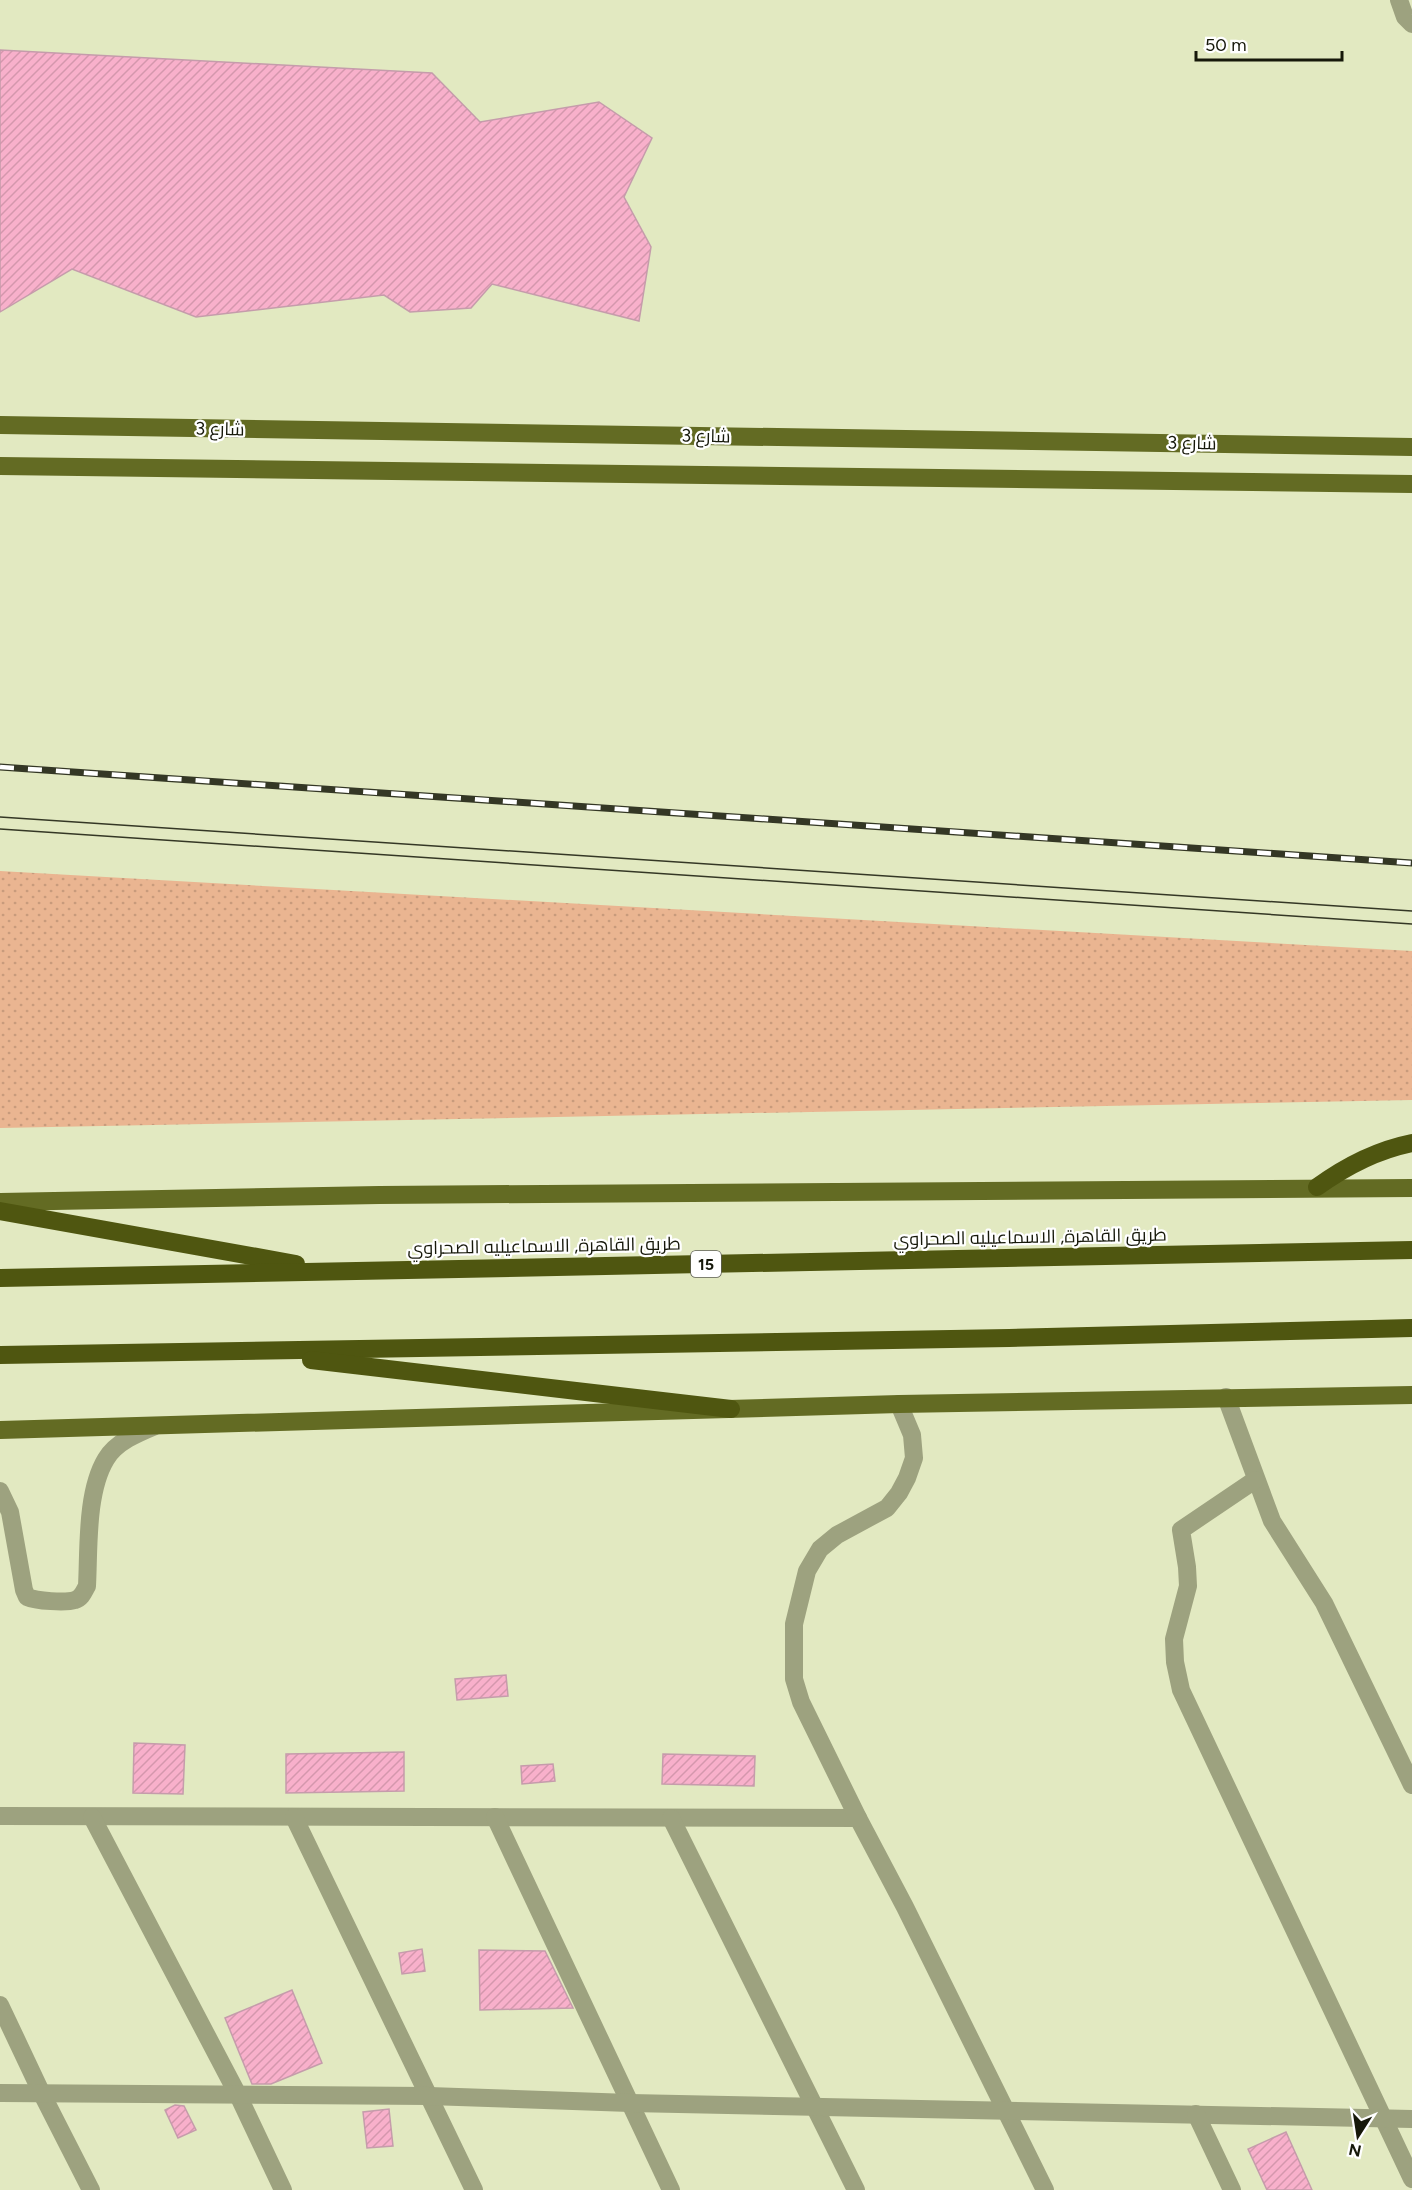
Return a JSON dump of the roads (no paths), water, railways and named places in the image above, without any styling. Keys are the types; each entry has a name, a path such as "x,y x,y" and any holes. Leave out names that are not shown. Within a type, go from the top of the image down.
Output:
{"highway":[{"path":"1317,1187 1367,1157 1412,1143"},
{"path":"0,1211 336,1272"},
{"name":"طريق القاهرة, الاسماعيليه الصحراوي","path":"0,1278 1412,1250"},
{"path":"0,1355 1009,1338 1412,1328"},
{"path":"240,1351 731,1409"}],"main road":[{"name":"شارع 3","path":"0,425 1412,447"},
{"path":"0,466 1412,484"},
{"path":"0,1202 379,1195 1412,1188"},
{"path":"0,1430 899,1404 1412,1395"}],"street":[{"path":"1398,0 1412,24"},
{"path":"1226,1397 1272,1521 1324,1602 1412,1785"},
{"path":"899,1404 912,1435 914,1458 907,1478 887,1508 837,1535 820,1549 807,1571 794,1624 794,1679 801,1702 1045,2190"},
{"path":"0,1491 10,1512 27,1597 35,1600 75,1600 82,1595 87,1586 90,1522 96,1481 106,1457 122,1443 155,1426"},
{"path":"1255,1480 1181,1530 1188,1586 1174,1640 1175,1662 1181,1690 1412,2179"},
{"path":"0,1816 858,1818"},
{"path":"92,1817 238,2095 283,2190"},
{"path":"294,1817 474,2190"},
{"path":"495,1817 671,2190"},
{"path":"671,1818 856,2190"},
{"path":"0,2005 91,2190"},
{"path":"0,2093 429,2096 630,2103 1412,2120"},
{"path":"1196,2114 1232,2190"}],"tram line":[{"path":"0,817 1412,911"},
{"path":"0,829 1412,924"}],"railway":[{"path":"0,767 1412,863"}]}
